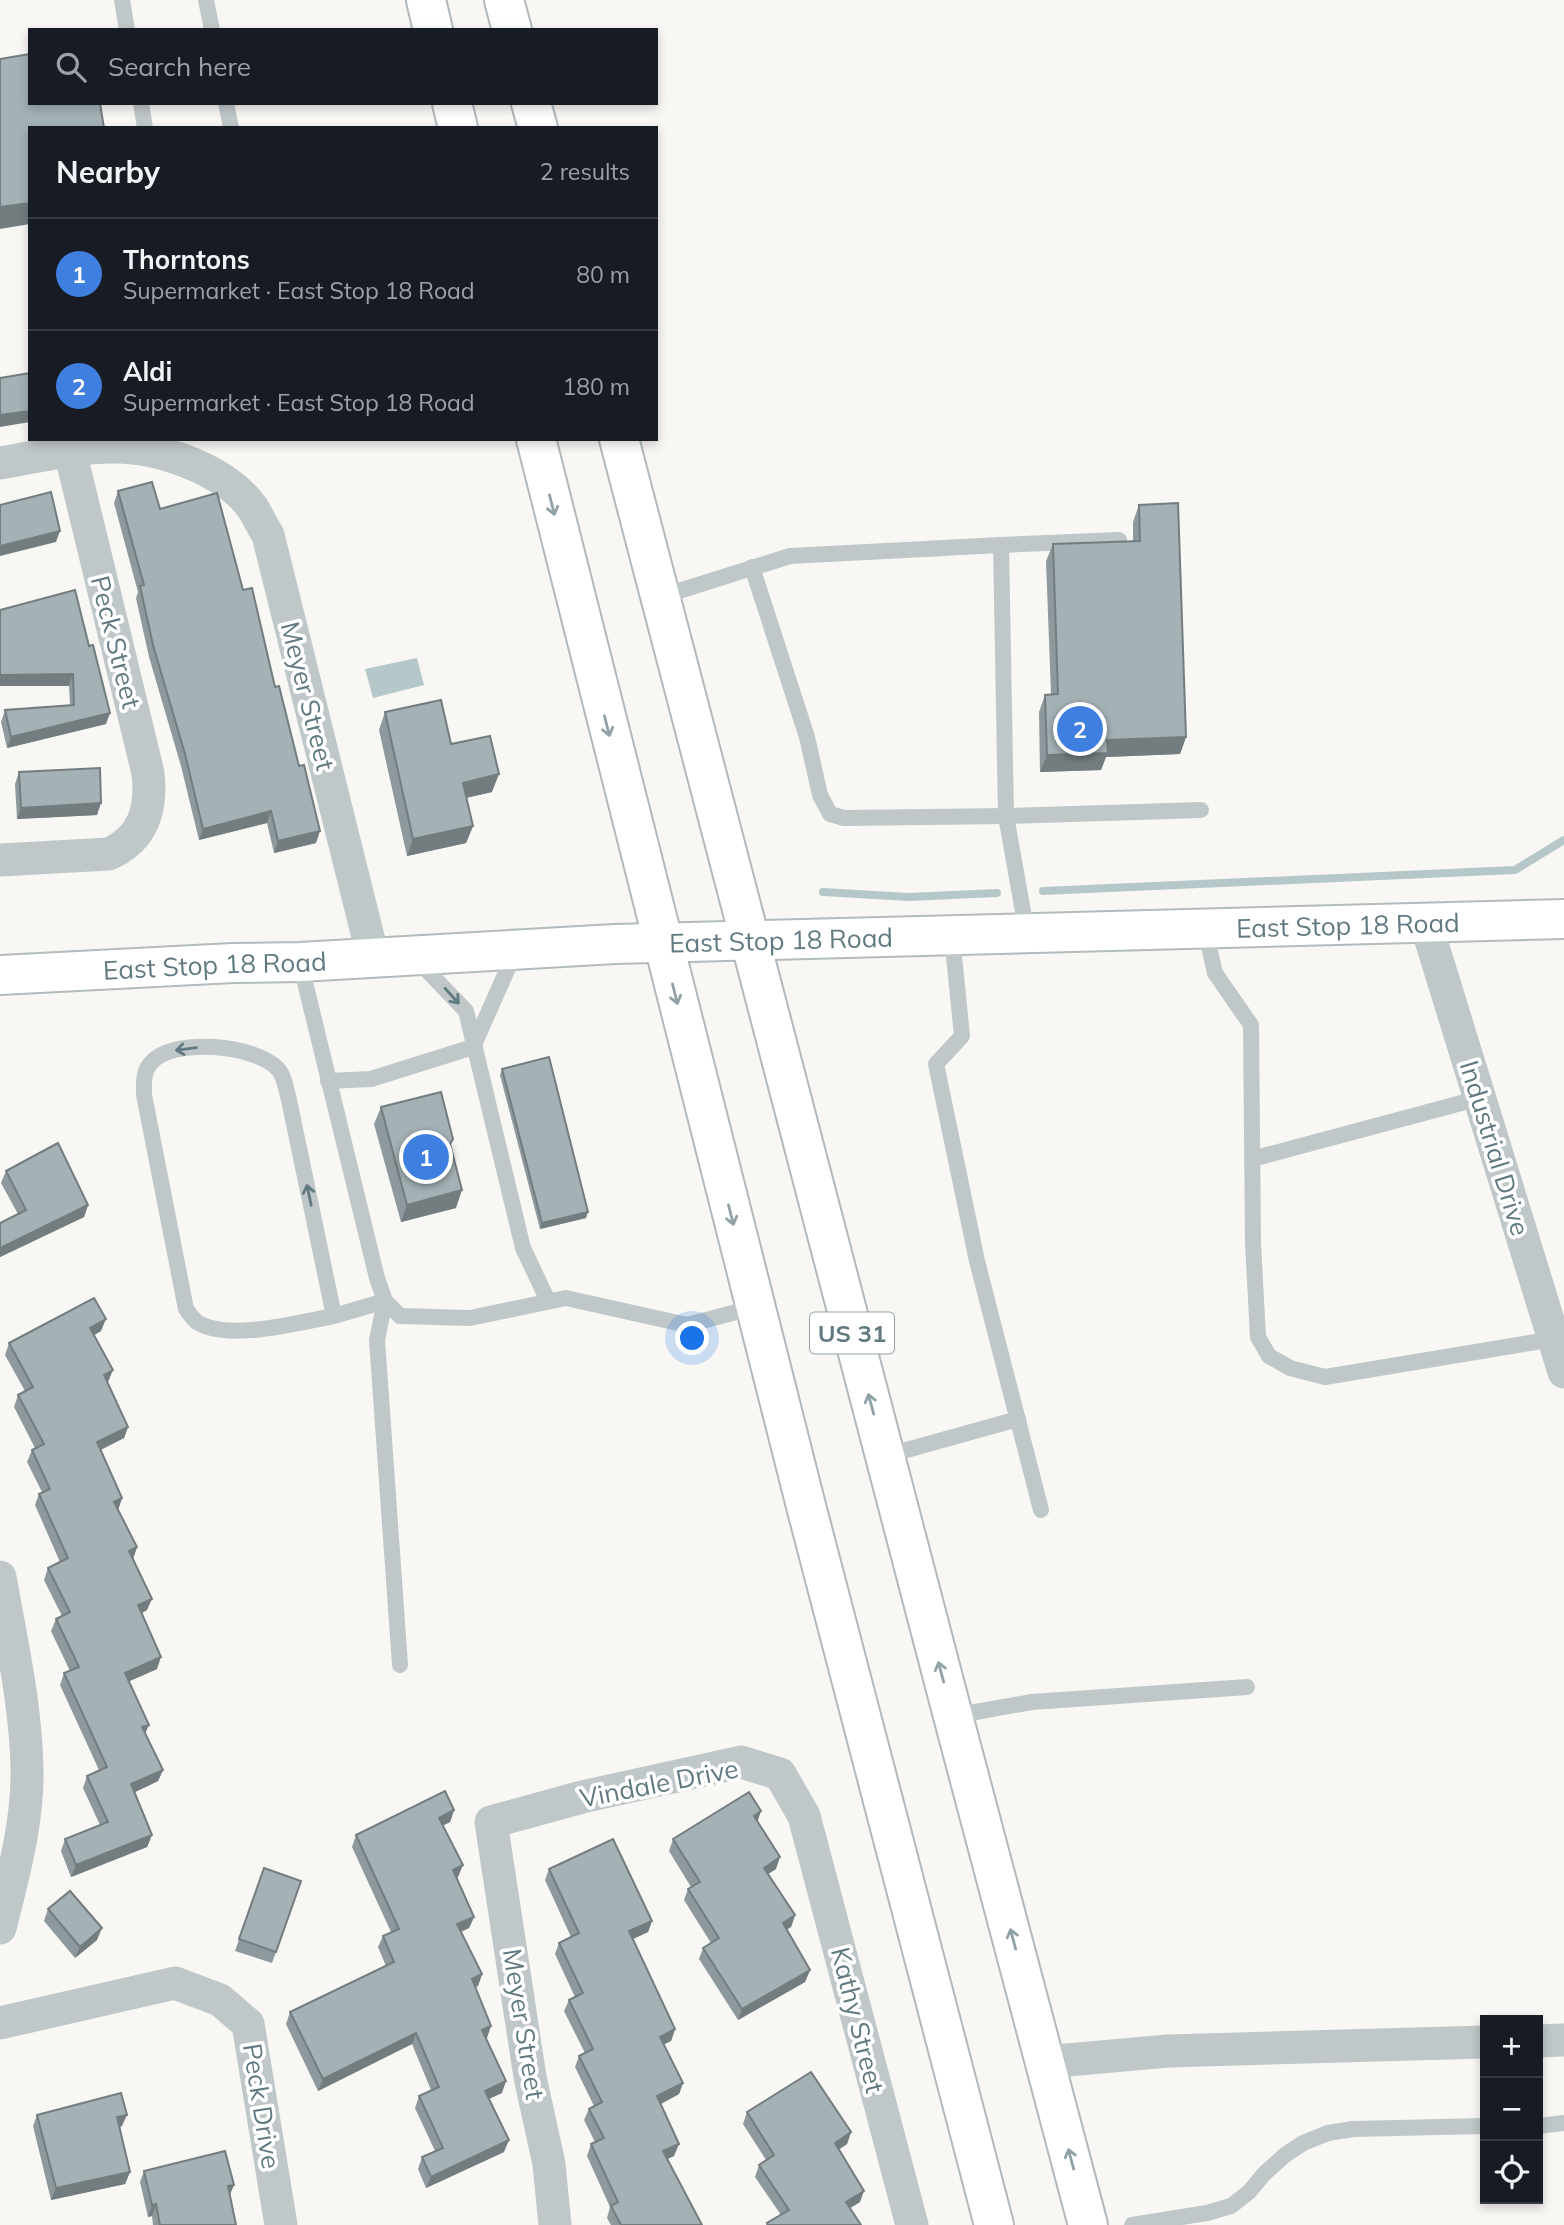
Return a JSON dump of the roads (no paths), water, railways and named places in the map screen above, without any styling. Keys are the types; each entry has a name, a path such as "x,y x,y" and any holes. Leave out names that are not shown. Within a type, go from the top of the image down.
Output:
{"main road":[{"path":"426,0 433,28"},
{"path":"504,0 511,28"},
{"path":"452,105 458,126"},
{"path":"532,105 537,126"},
{"path":"536,441 755,1307 994,2225"},
{"name":"US 31","path":"620,441 1088,2225"},
{"name":"East Stop 18 Road","path":"0,975 662,943 1564,919"}],"street":[{"name":"Meyer Street","path":"0,463 114,446 150,451 195,464 229,485 251,506 268,536 373,957"},
{"name":"Peck Street","path":"0,860 109,854 125,847 138,832 147,812 150,790 148,773 70,451"},
{"name":"Industrial Drive","path":"1426,924 1564,1372"},
{"path":"0,1577 24,1717 27,1770 22,1838 0,1927"},
{"name":"Vindale Drive","path":"491,1822 582,1797 741,1762 780,1774 804,1816"},
{"name":"Kathy Street","path":"804,1816 912,2225"},
{"name":"Meyer Street","path":"491,1822 530,2077 549,2164 555,2225"},
{"name":"Peck Drive","path":"0,2023 175,1983 220,2000 248,2024 281,2225"},
{"path":"1543,2041 1564,2040"},
{"path":"1045,2062 1168,2051 1480,2042"}],"lane":[{"path":"122,0 127,28"},
{"path":"206,0 212,28"},
{"path":"141,105 145,126"},
{"path":"226,105 231,126"},
{"path":"660,597 790,556 1119,540"},
{"path":"1001,545 1006,817 1027,934"},
{"path":"752,567 807,737 820,795 830,814 844,818 1006,817 1201,810"},
{"path":"1205,929 1215,973 1251,1024 1253,1243 1258,1337 1269,1356 1290,1368 1325,1377 1554,1339"},
{"path":"952,936 962,1036 936,1064 977,1261 1041,1510"},
{"path":"328,1081 371,1079 473,1047 516,950"},
{"path":"413,956 466,1011 523,1248 548,1301"},
{"path":"300,962 377,1278 385,1301 400,1316 470,1318 566,1298 687,1325 755,1307"},
{"path":"334,1316 289,1100 284,1079 278,1070 267,1060 230,1048 181,1048 152,1061 144,1074 144,1095 176,1267 186,1309 197,1322 213,1327 250,1331 334,1316 385,1301"},
{"path":"1252,1159 1480,1098"},
{"path":"385,1301 377,1340 400,1665"},
{"path":"885,1456 1018,1419"},
{"path":"953,1716 1032,1702 1247,1687"},
{"path":"1543,2125 1564,2123"},
{"path":"1132,2225 1207,2213 1231,2206 1249,2192 1285,2155 1303,2143 1328,2133 1353,2129 1480,2126"}],"waterway":[{"path":"1043,891 1515,870 1564,840"},
{"path":"823,892 908,897 997,893"}],"place":[{"name":"Aldi","path":"1080,729"},
{"name":"Thorntons","path":"426,1157"}]}
